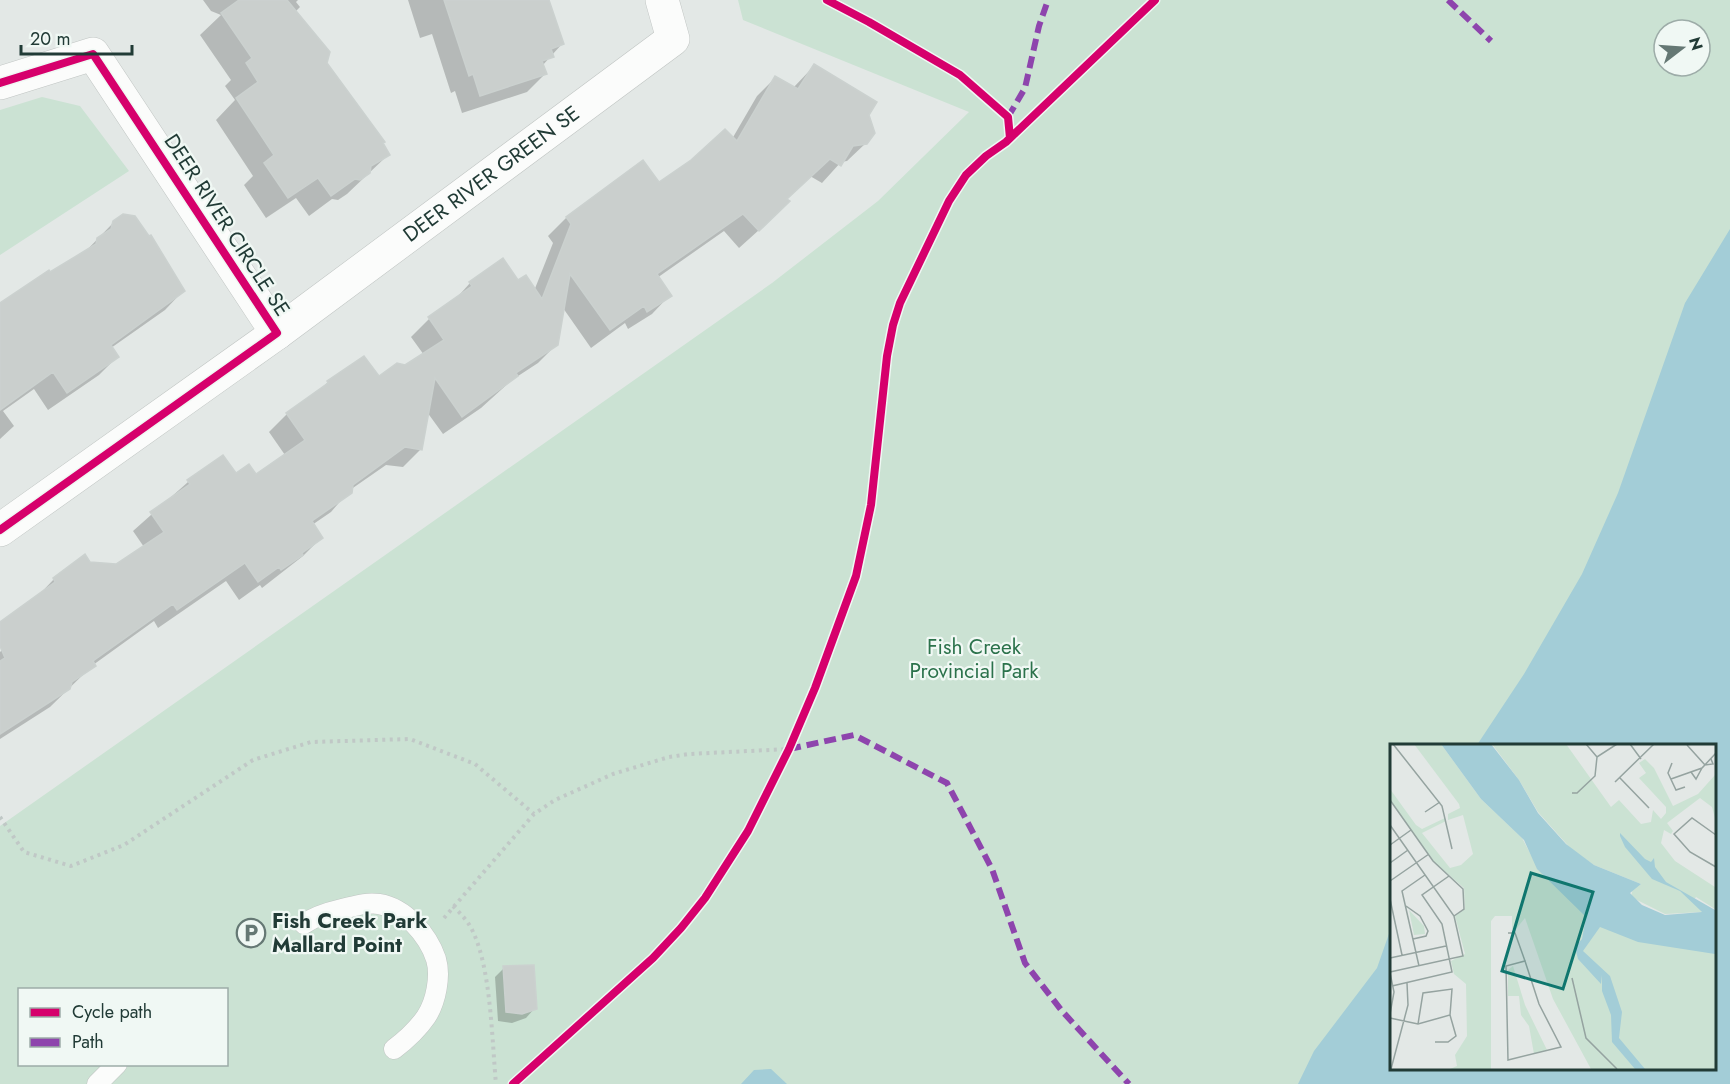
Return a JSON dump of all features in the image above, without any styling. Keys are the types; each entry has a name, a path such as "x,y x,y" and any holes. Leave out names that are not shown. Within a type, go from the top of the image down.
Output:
{"street":[{"name":"DEER RIVER GREEN SE","path":"277,333 673,39 662,0"},
{"name":"DEER RIVER CIRCLE SE","path":"0,82 93,54 277,333 0,530"}],"lane":[{"path":"304,924 329,912 351,906 380,904 394,909 412,921 426,940 436,960 438,982 434,998 427,1016 411,1036 394,1049"},
{"path":"98,1084 116,1066"}],"path":[{"path":"784,759 793,738"},
{"path":"0,817 24,852 70,866 124,845 253,760 311,742 410,739 475,764 534,814"},
{"path":"426,940 534,814 555,800 644,764 689,754 789,748"},
{"path":"453,906 472,929 478,943 486,989 496,1084"}],"green space":[{"name":"Fish Creek Provincial Park","path":"738,0 1730,0 1730,431 1611,744 1390,744 1390,1069 1487,1084 0,1084 0,826 772,283 878,201 969,112 743,20"},
{"path":"42,97 80,106 129,171 0,255 0,110"}],"water":[{"path":"1730,229 1730,1084 1298,1084 1314,1051 1377,968 1390,931 1390,1069 1715,1069 1715,744 1478,744 1524,674 1582,574 1618,493 1685,303"},
{"path":"771,1069 787,1084 741,1084 754,1070"}],"building":[{"path":"239,0 287,0 330,52 327,63 385,142 383,143 390,155 371,166 370,173 360,180 355,179 331,196 318,178 288,198 264,163 274,155 236,98 258,82 246,63 252,58 221,13"},
{"path":"444,0 549,0 564,44 551,49 554,57 542,61 547,74 480,96 473,74 469,76"},
{"path":"814,64 877,102 869,115 875,133 867,144 853,146 841,166 830,159 787,199 790,201 759,231 743,214 657,274 672,296 647,312 644,306 610,330 570,274 558,345 516,373 518,376 462,417 435,378 422,450 405,447 353,485 352,493 312,521 323,538 302,553 303,555 281,570 279,567 258,582 245,563 177,610 173,604 93,661 96,666 72,682 70,689 0,734 0,661 5,658 0,646 0,622 55,582 53,578 85,554 90,562 116,564 164,532 150,512 190,484 187,480 223,455 236,473 249,464 256,474 305,440 286,413 364,356 379,376 397,363 405,365 444,340 428,317 472,286 469,282 503,258 518,280 526,275 542,299 571,224 566,217 643,160 659,182 691,160 725,129 737,141 775,76 798,89"},
{"path":"123,214 135,216 149,236 151,235 185,291 111,345 119,357 67,393 53,372 0,410 0,303 49,270 50,272 96,244 97,238 111,229 113,221"},
{"path":"534,965 537,1009 522,1014 506,1012 503,966"}],"marked path":[{"path":"1008,117 1025,88 1039,26 1048,0"},
{"path":"1448,0 1491,41"},
{"path":"789,749 854,735 947,783 992,869 1025,963 1062,1011 1129,1084"}],"cycle path":[{"path":"827,0 960,75 1008,117 1010,138"},
{"path":"513,1084 653,958 681,928 705,898 748,831 789,749 815,688 856,576 871,505 887,356 893,325 900,303 949,201 966,175 986,156 1006,142 1155,0"},
{"path":"0,83 93,54 277,333 0,530"}],"place":[{"name":"Fish Creek Park Mallard Point","path":"251,933"}]}
